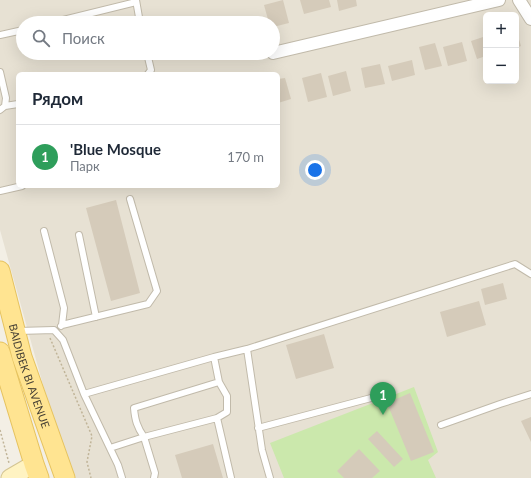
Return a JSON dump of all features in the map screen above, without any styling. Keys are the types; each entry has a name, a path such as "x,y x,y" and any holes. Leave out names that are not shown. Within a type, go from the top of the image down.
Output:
{"main road":[{"name":"BAIDIBEK BI AVENUE","path":"0,271 22,357 66,478"},
{"name":"BAIDIBEK BI AVENUE","path":"0,352 3,373 36,471"},
{"path":"9,472 36,471"}],"street":[{"path":"280,52 499,0"},
{"path":"519,0 531,19"}],"lane":[{"path":"78,16 136,1 139,16"},
{"path":"0,36 16,32"},
{"path":"148,60 149,72"},
{"path":"0,72 6,98 2,108"},
{"path":"2,108 16,104"},
{"path":"0,191 16,187"},
{"path":"15,330 54,330 62,325 148,304 157,291 130,200"},
{"path":"44,231 64,308 62,325"},
{"path":"79,235 96,317"},
{"path":"84,394 247,349 515,264 531,274"},
{"path":"54,330 63,340 84,394 118,465 122,478"},
{"path":"247,349 258,428 262,450 270,478"},
{"path":"110,448 144,437 217,418 227,412 227,396 220,382 214,357"},
{"path":"154,478 155,473 144,437 136,423 134,408 220,382"},
{"path":"441,425 531,394"},
{"path":"258,428 371,398"},
{"path":"217,418 231,478"}],"path":[{"path":"47,331 92,436 86,462 91,478"},
{"path":"0,430 9,463 9,472"}],"shaded area":[{"path":"0,0 531,0 531,478 74,478 50,410 0,230"}],"green space":[{"path":"414,387 438,452 428,460 436,478 284,478 270,443"}],"building":[{"path":"283,0 289,23 280,25 280,16 267,16 264,5"},
{"path":"300,0 329,0 331,7 304,14"},
{"path":"337,0 356,0 357,6 339,11"},
{"path":"483,37 483,57 477,59 471,41"},
{"path":"462,42 467,61 448,66 443,47"},
{"path":"435,43 442,66 425,70 419,47"},
{"path":"412,60 415,75 392,81 388,66"},
{"path":"380,64 385,84 365,88 361,68"},
{"path":"346,71 351,91 333,96 328,76"},
{"path":"321,73 327,97 308,102 302,78"},
{"path":"285,78 291,99 280,102 280,79"},
{"path":"116,200 140,293 111,301 86,208"},
{"path":"503,283 507,299 485,305 481,289"},
{"path":"479,301 486,325 447,337 440,312"},
{"path":"324,334 334,368 296,379 286,345"},
{"path":"410,393 434,452 411,461 387,403"},
{"path":"531,417 531,442 521,421"},
{"path":"377,431 403,459 394,467 368,439"},
{"path":"213,444 223,478 182,478 175,455"},
{"path":"359,449 380,471 372,478 344,478 337,471"}],"place":[{"name":"'Blue Mosque","path":"383,415"}]}
